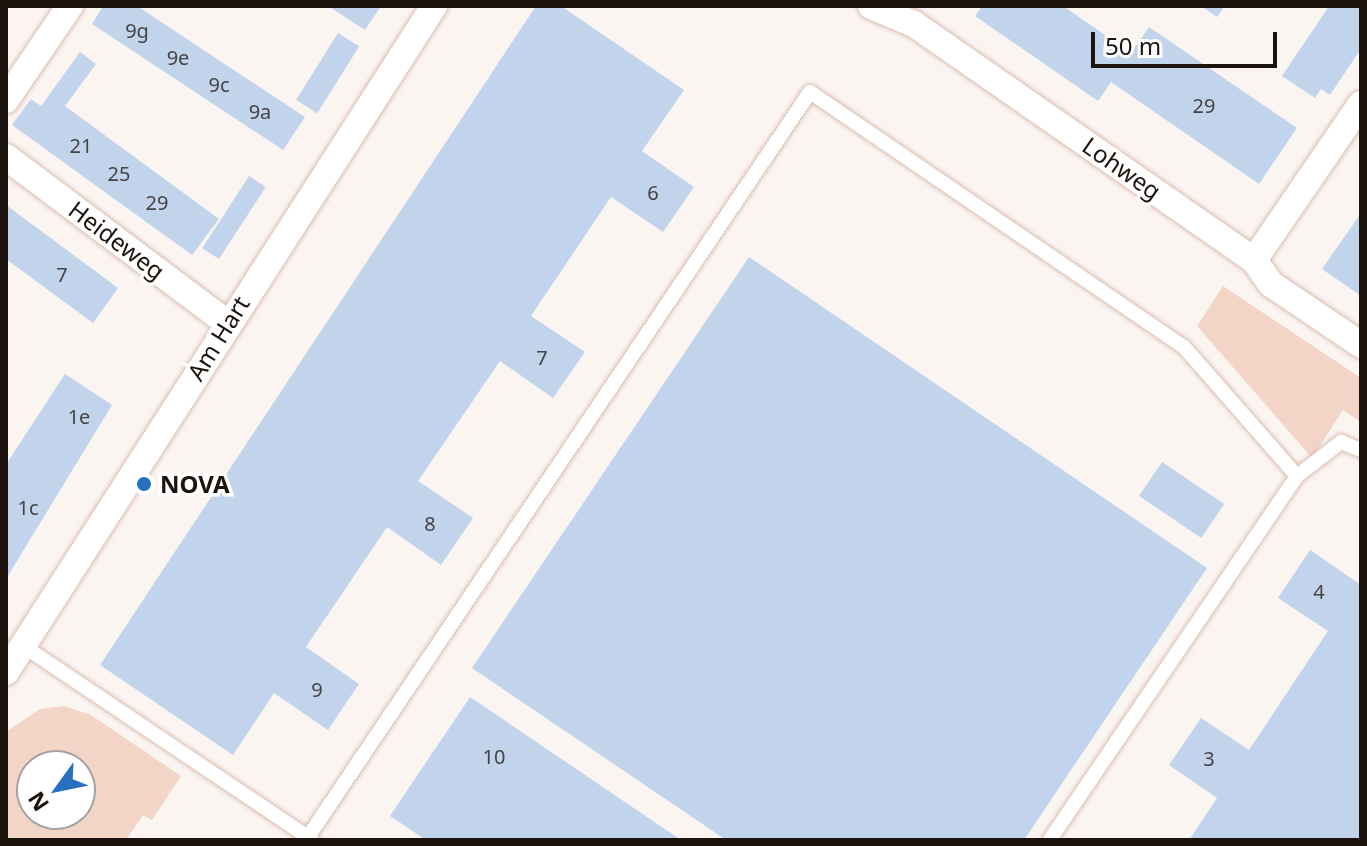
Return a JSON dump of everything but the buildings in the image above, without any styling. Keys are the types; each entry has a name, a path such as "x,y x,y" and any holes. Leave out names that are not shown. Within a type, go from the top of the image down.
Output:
{"street":[{"path":"6,100 70,6"},
{"name":"Am Hart","path":"7,670 227,323 434,6"},
{"name":"Lohweg","path":"871,6 921,15 1254,260 1271,284 1361,345"},
{"path":"1254,260 1361,104"},
{"name":"Heideweg","path":"6,157 227,323"}],"lane":[{"path":"22,645 310,839 810,92 1184,347 1297,476"},
{"path":"1050,840 1297,476 1341,442 1361,450"}],"shaded area":[{"path":"1223,286 1361,378 1361,422 1343,410 1312,458 1197,326"},
{"path":"64,706 91,715 181,776 152,820 143,815 126,840 6,840 6,732 40,709"}],"place":[{"name":"NOVA","path":"144,484"}]}
